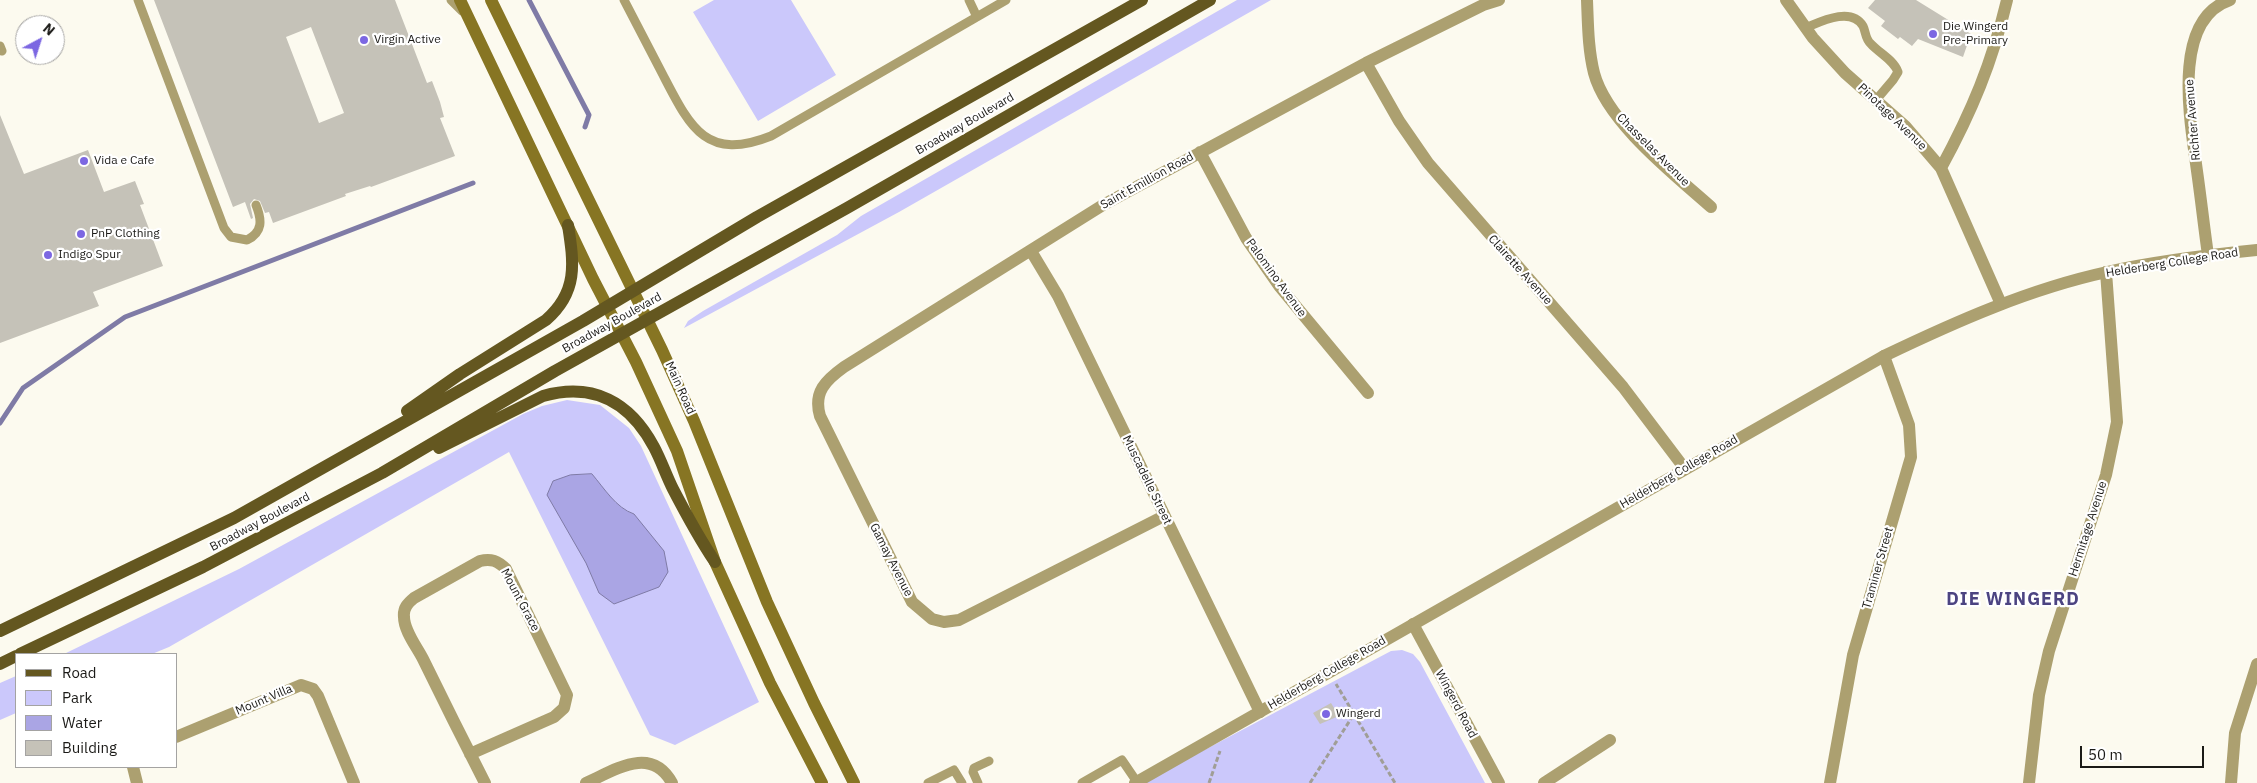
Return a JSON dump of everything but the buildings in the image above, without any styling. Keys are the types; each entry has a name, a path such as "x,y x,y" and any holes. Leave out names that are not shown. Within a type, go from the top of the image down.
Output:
{"main road":[{"path":"460,0 677,451 715,562 770,683 822,783"},
{"name":"Main Road","path":"491,0 647,319 694,421 767,602 854,783"},
{"name":"Broadway Boulevard","path":"0,631 234,518 356,447 607,307 758,217 1142,0"},
{"name":"Broadway Boulevard","path":"22,653 203,567 382,474 647,319 855,203 1210,0"},
{"path":"356,447 460,374 546,320 555,312 568,292 573,273 568,225"},
{"path":"382,474 470,434 543,396 560,391 580,391 598,394 614,401 638,422 654,446 695,531 715,562"},
{"path":"0,664 15,656"}],"street":[{"name":"Saint Emillion Road","path":"818,395 829,378 844,367 1103,205 1366,63 1474,9 1498,0"},
{"name":"Chasselas Avenue","path":"1587,0 1589,40 1594,73 1612,108 1630,131 1711,207"},
{"name":"Pinotage Avenue","path":"1786,0 1805,28 1845,73 1904,126 1941,168 2001,304"},
{"path":"1941,168 1962,131 1981,88 1991,61 2007,0"},
{"name":"Richter Avenue","path":"2208,255 2191,124 2188,94 2189,67 2194,43 2206,16 2213,9 2230,0"},
{"name":"Clairette Avenue","path":"1366,63 1399,121 1428,163 1623,387 1684,469"},
{"name":"Palomino Avenue","path":"1200,152 1246,238 1280,287 1368,393"},
{"name":"Helderberg College Road","path":"1136,783 1684,469 1884,356 1929,334 2001,304 2106,272 2208,255 2257,250"},
{"name":"Muscadelle Street","path":"1031,251 1058,296 1260,712"},
{"name":"Hermitage Avenue","path":"2029,783 2038,704 2049,651 2106,475 2117,422 2106,272"},
{"name":"Traminer Street","path":"1830,783 1853,656 1911,457 1909,425 1884,356"},
{"name":"Gamay Avenue","path":"818,395 820,416 898,576 912,602 932,619 944,622 959,620 1164,516"},
{"name":"Mount Grace","path":"470,754 554,717 564,708 567,695 506,569 497,562 488,559 480,561 414,598 404,611 406,627 484,783"},
{"name":"Wingerd Road","path":"1413,624 1499,783"},
{"path":"2231,783 2235,733 2257,664"},
{"name":"Mount Villa","path":"178,736 301,685 308,687 318,696 354,783"},
{"path":"1544,783 1610,740"},
{"path":"586,783 639,762 656,764 672,783"},
{"path":"133,768 136,783"}],"lane":[{"path":"138,0 224,228 231,238 247,240 257,233 261,222 256,205"},
{"path":"452,0 471,20"},
{"path":"624,0 688,122 708,139 733,146 748,144 771,136 1006,0"},
{"path":"969,0 976,17"},
{"path":"1805,28 1839,17 1850,17 1859,22 1868,42 1894,64 1898,72 1894,80 1876,100"},
{"path":"1082,783 1122,760 1136,783"},
{"path":"978,783 973,772 974,768 990,761"},
{"path":"928,783 954,770 962,783"}],"path":[{"path":"1329,673 1395,783"},
{"path":"1310,783 1354,714"},
{"path":"1209,783 1221,750 1223,733"}],"green space":[{"path":"714,0 791,0 836,75 758,121 693,12"},
{"path":"1237,0 1271,0 899,212 684,328 688,321 703,311 837,235 861,216"},
{"path":"567,400 600,405 629,428 641,446 759,702 675,745 650,735 509,452 169,647 154,653 66,653 239,569 523,414 542,406"},
{"path":"1402,650 1413,654 1420,662 1485,783 1142,783 1391,651"},
{"path":"15,676 15,713 0,720 0,683"}],"water":[{"path":"592,474 616,502 634,514 664,551 668,572 659,587 614,604 599,593 586,563 547,495 553,481 570,475"}],"waterway":[{"path":"529,0 589,115 585,127"},
{"path":"0,423 23,388 125,317 473,183"}],"place":[{"name":"Die Wingerd Pre-Primary","path":"1933,34"},
{"name":"Virgin Active","path":"364,40"},
{"name":"Vida e Cafe","path":"84,161"},
{"name":"PnP Clothing","path":"81,234"},
{"name":"Indigo Spur","path":"48,255"},
{"name":"Wingerd","path":"1326,714"}],"district":[{"name":"DIE WINGERD","path":"2013,600"}]}
